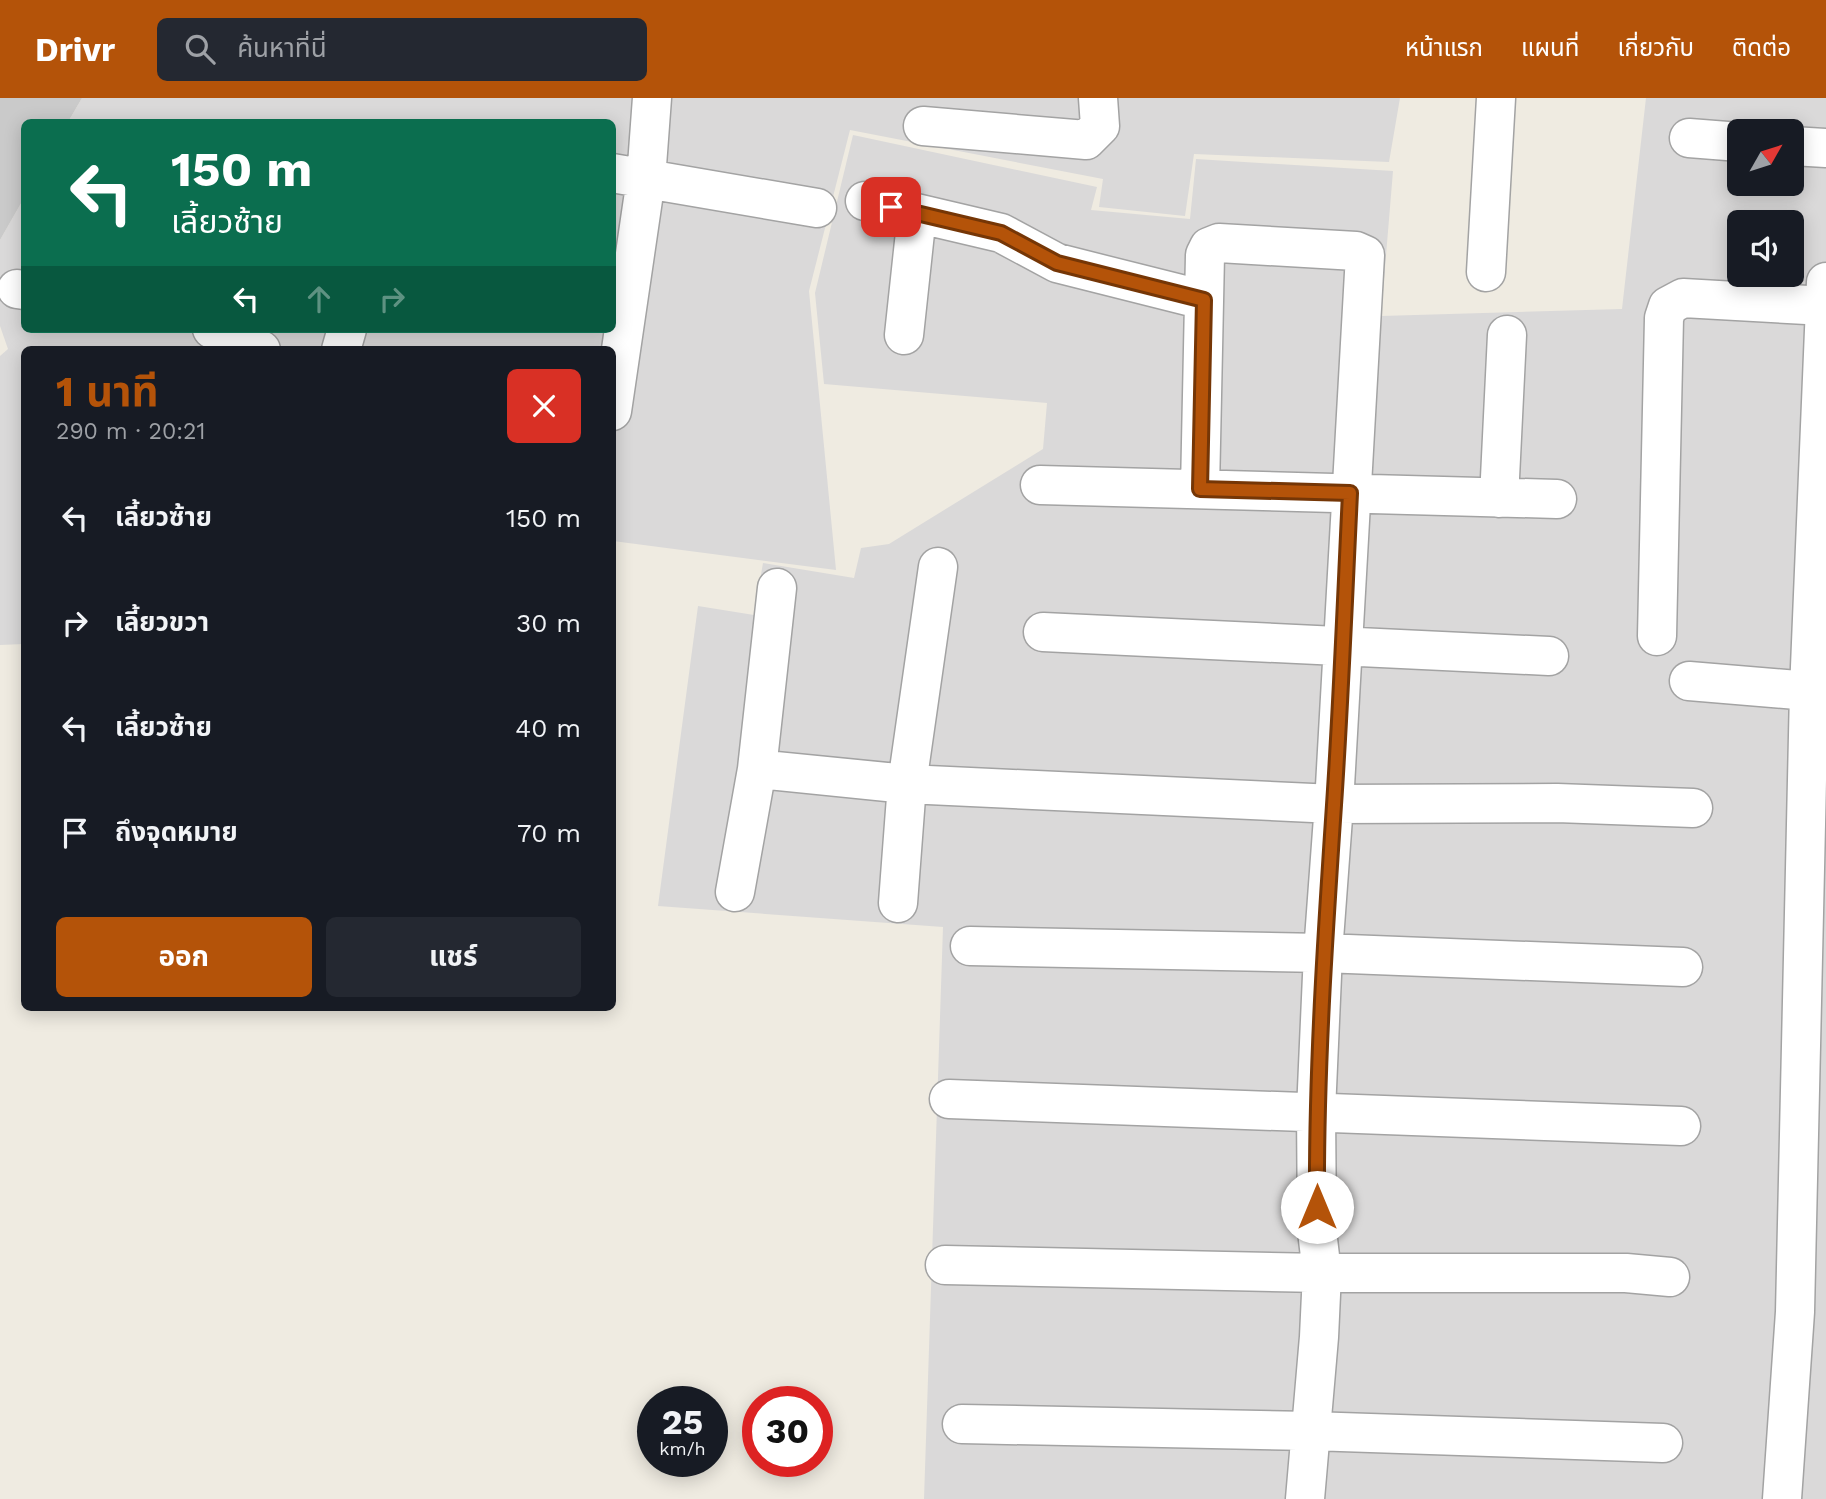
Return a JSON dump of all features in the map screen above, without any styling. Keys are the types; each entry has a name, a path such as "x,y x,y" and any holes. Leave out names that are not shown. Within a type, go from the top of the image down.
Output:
{"street":[{"path":"616,356 629,176 652,98"},
{"path":"923,126 1086,140 1100,125 1098,98"},
{"path":"1486,272 1496,98"},
{"path":"1689,138 1727,141"},
{"path":"1804,147 1826,148"},
{"path":"629,176 817,208"},
{"path":"865,201 1001,233 1057,263 1204,300"},
{"path":"904,335 917,214"},
{"path":"1200,489 1205,255 1209,247 1219,243 1356,251 1365,255 1323,953 1317,1111 1317,1231 1322,1273 1305,1499"},
{"path":"1657,636 1664,318 1668,306 1683,298 1825,294 1809,691 1811,1312 1782,1499"},
{"path":"221,333 252,346"},
{"path":"1499,498 1507,335"},
{"path":"1040,485 1558,499"},
{"path":"898,903 907,784 939,567"},
{"path":"735,892 757,769 777,588"},
{"path":"1043,632 1549,656"},
{"path":"1689,681 1809,691"},
{"path":"757,769 907,784 1334,804 1556,803 1693,808"},
{"path":"970,946 1323,953 1684,967"},
{"path":"949,1098 1681,1126"},
{"path":"945,1265 1322,1273 1626,1273 1670,1277"},
{"path":"962,1424 1311,1431 1663,1443"}],"shaded area":[{"path":"0,98 82,98 70,119 21,119 21,203 0,240"},
{"path":"82,98 1400,98 1389,162 1194,154 1185,216 1099,207 1103,179 850,130 809,291 836,570 616,541 616,346 21,346 21,644 0,645 0,356 8,349 0,326 0,240 21,203 21,333 616,333 616,119 70,119"},
{"path":"1646,98 1826,98 1826,1499 924,1499 943,927 658,906 698,606 754,615 763,563 854,578 861,548 889,544 1043,449 1047,403 824,384 815,293 853,135 1097,187 1091,210 1190,219 1196,159 1393,171 1381,316 1622,309"}],"route":[{"path":"891,207 1001,233 1057,263 1204,300 1200,489 1350,493 1334,804 1323,953 1317,1111 1317,1207"}]}
